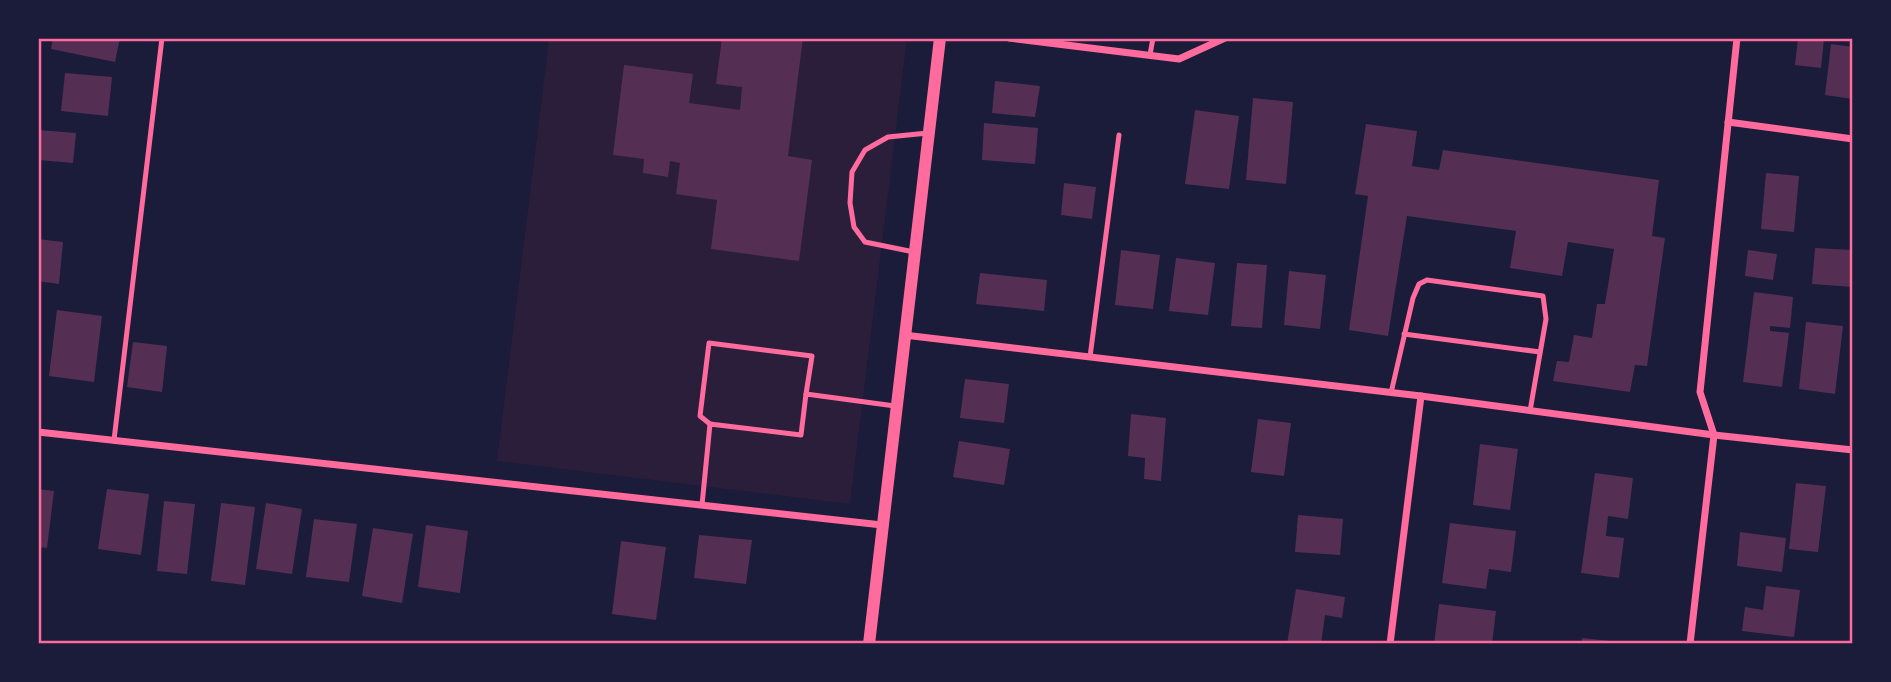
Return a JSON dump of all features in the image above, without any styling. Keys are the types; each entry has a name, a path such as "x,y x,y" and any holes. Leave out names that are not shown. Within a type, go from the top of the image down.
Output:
{"street":[{"path":"869,643 903,335 940,38"},
{"path":"1009,38 1179,59 1224,38"},
{"path":"1690,643 1714,435 1700,392 1737,38"},
{"path":"1728,122 1853,139"},
{"path":"903,335 1853,450"},
{"path":"1390,643 1421,397"},
{"path":"38,432 882,524"}],"lane":[{"path":"114,440 162,38"},
{"path":"1150,55 1153,38"},
{"path":"914,252 865,242 853,227 850,204 852,172 865,150 888,137 928,134"},
{"path":"1090,357 1119,135"},
{"path":"1391,393 1413,298 1419,284 1427,280 1542,296 1546,318 1530,411"},
{"path":"1404,334 1540,352"},
{"path":"709,343 812,356 806,394 801,435 710,424 700,416 709,343"},
{"path":"806,394 895,406"},
{"path":"702,505 710,424"}],"shaded area":[{"path":"549,39 907,39 850,504 497,461"}],"building":[{"path":"53,38 120,38 115,62 51,49"},
{"path":"722,38 803,38 788,156 812,160 799,261 711,249 717,200 676,194 680,163 670,161 668,177 643,173 644,159 613,155 624,65 693,74 689,103 740,110 742,87 716,84"},
{"path":"1798,38 1824,39 1821,68 1795,65"},
{"path":"1831,44 1853,47 1853,99 1825,95"},
{"path":"65,73 112,77 108,116 61,111"},
{"path":"995,81 1040,86 1035,117 992,113"},
{"path":"1253,98 1293,102 1286,184 1246,180"},
{"path":"1195,110 1239,116 1229,189 1185,184"},
{"path":"984,123 1038,128 1035,164 982,160"},
{"path":"1366,124 1417,131 1412,166 1439,170 1443,150 1659,180 1652,236 1665,238 1647,366 1635,365 1630,392 1553,381 1557,361 1569,362 1574,335 1592,338 1597,304 1605,304 1614,249 1568,242 1562,276 1510,268 1516,231 1407,216 1388,336 1349,330 1368,196 1355,194"},
{"path":"38,130 76,133 73,163 38,160"},
{"path":"1766,173 1799,176 1794,232 1761,229"},
{"path":"1064,183 1096,187 1092,219 1061,215"},
{"path":"38,239 63,242 59,284 38,281"},
{"path":"1815,248 1853,250 1853,287 1812,284"},
{"path":"1121,250 1160,255 1153,309 1115,305"},
{"path":"1748,250 1777,254 1773,280 1745,276"},
{"path":"1176,258 1215,263 1208,315 1169,311"},
{"path":"1237,263 1267,265 1262,328 1231,326"},
{"path":"1289,271 1326,275 1320,329 1284,325"},
{"path":"980,273 1047,280 1044,311 976,304"},
{"path":"1754,292 1793,297 1790,328 1770,326 1770,331 1789,333 1782,387 1743,382"},
{"path":"57,310 102,316 94,382 49,376"},
{"path":"1806,322 1843,326 1835,394 1799,389"},
{"path":"133,342 167,346 162,392 127,387"},
{"path":"965,379 1009,384 1004,423 960,418"},
{"path":"1131,414 1166,418 1161,481 1144,479 1145,458 1128,456"},
{"path":"1258,419 1291,423 1284,476 1251,472"},
{"path":"959,441 1010,449 1004,485 953,477"},
{"path":"1480,444 1518,449 1510,510 1473,505"},
{"path":"1595,473 1633,478 1628,519 1608,516 1606,536 1624,538 1619,578 1581,573"},
{"path":"1796,483 1826,486 1818,552 1789,549"},
{"path":"38,489 54,491 47,548 38,547"},
{"path":"107,489 149,494 141,555 98,549"},
{"path":"164,501 195,504 187,574 157,571"},
{"path":"221,503 255,507 245,585 211,581"},
{"path":"266,503 302,509 292,574 256,569"},
{"path":"1298,515 1343,519 1340,555 1295,552"},
{"path":"314,519 357,524 349,582 306,577"},
{"path":"1450,523 1516,531 1511,572 1489,569 1486,589 1442,583"},
{"path":"426,525 468,531 460,593 418,587"},
{"path":"373,528 413,534 402,603 362,596"},
{"path":"1740,532 1786,538 1782,572 1737,566"},
{"path":"699,535 752,540 746,584 694,578"},
{"path":"621,541 666,547 656,620 612,614"},
{"path":"1766,586 1800,590 1794,637 1742,631 1745,607 1763,610"},
{"path":"1296,589 1345,597 1342,618 1325,615 1321,644 1287,644"},
{"path":"1439,604 1496,611 1492,644 1434,644"},
{"path":"1582,638 1620,642 1620,644 1582,644"}]}
